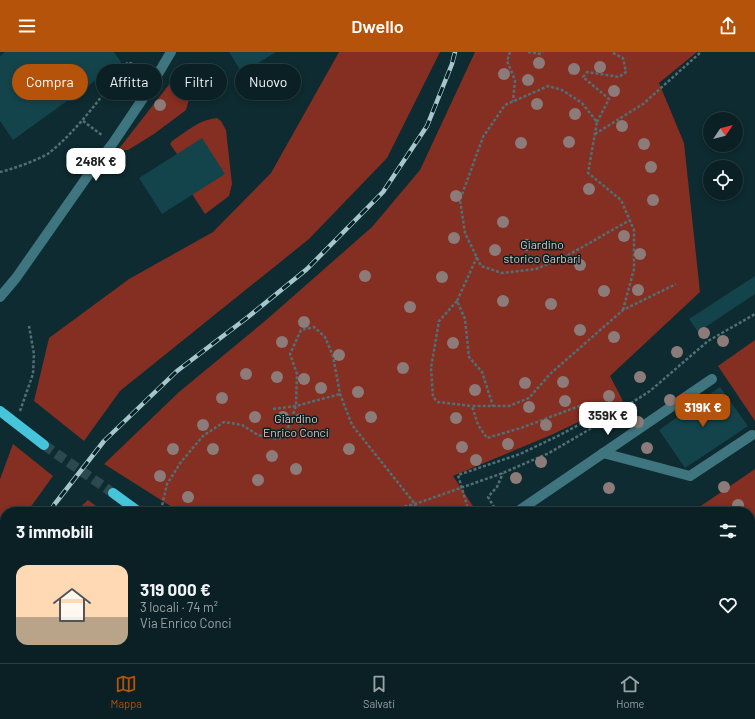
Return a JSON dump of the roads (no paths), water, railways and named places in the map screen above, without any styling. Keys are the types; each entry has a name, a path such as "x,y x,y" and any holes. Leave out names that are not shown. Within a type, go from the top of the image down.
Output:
{"main road":[{"path":"0,411 44,445"},
{"path":"114,493 132,507"}],"street":[{"path":"0,298 5,286 113,143 146,94 156,72 171,52"},
{"path":"524,507 712,379"},
{"path":"603,453 690,476 752,435"}],"tunnel":[{"path":"44,445 113,493"}],"railway":[{"path":"53,507 104,441 177,371 248,317 307,269 383,192 427,126 452,64 455,52"}],"park label":[{"name":"Giardino storico Garbari","path":"542,252"},
{"name":"Giardino Enrico Conci","path":"296,426"}]}
